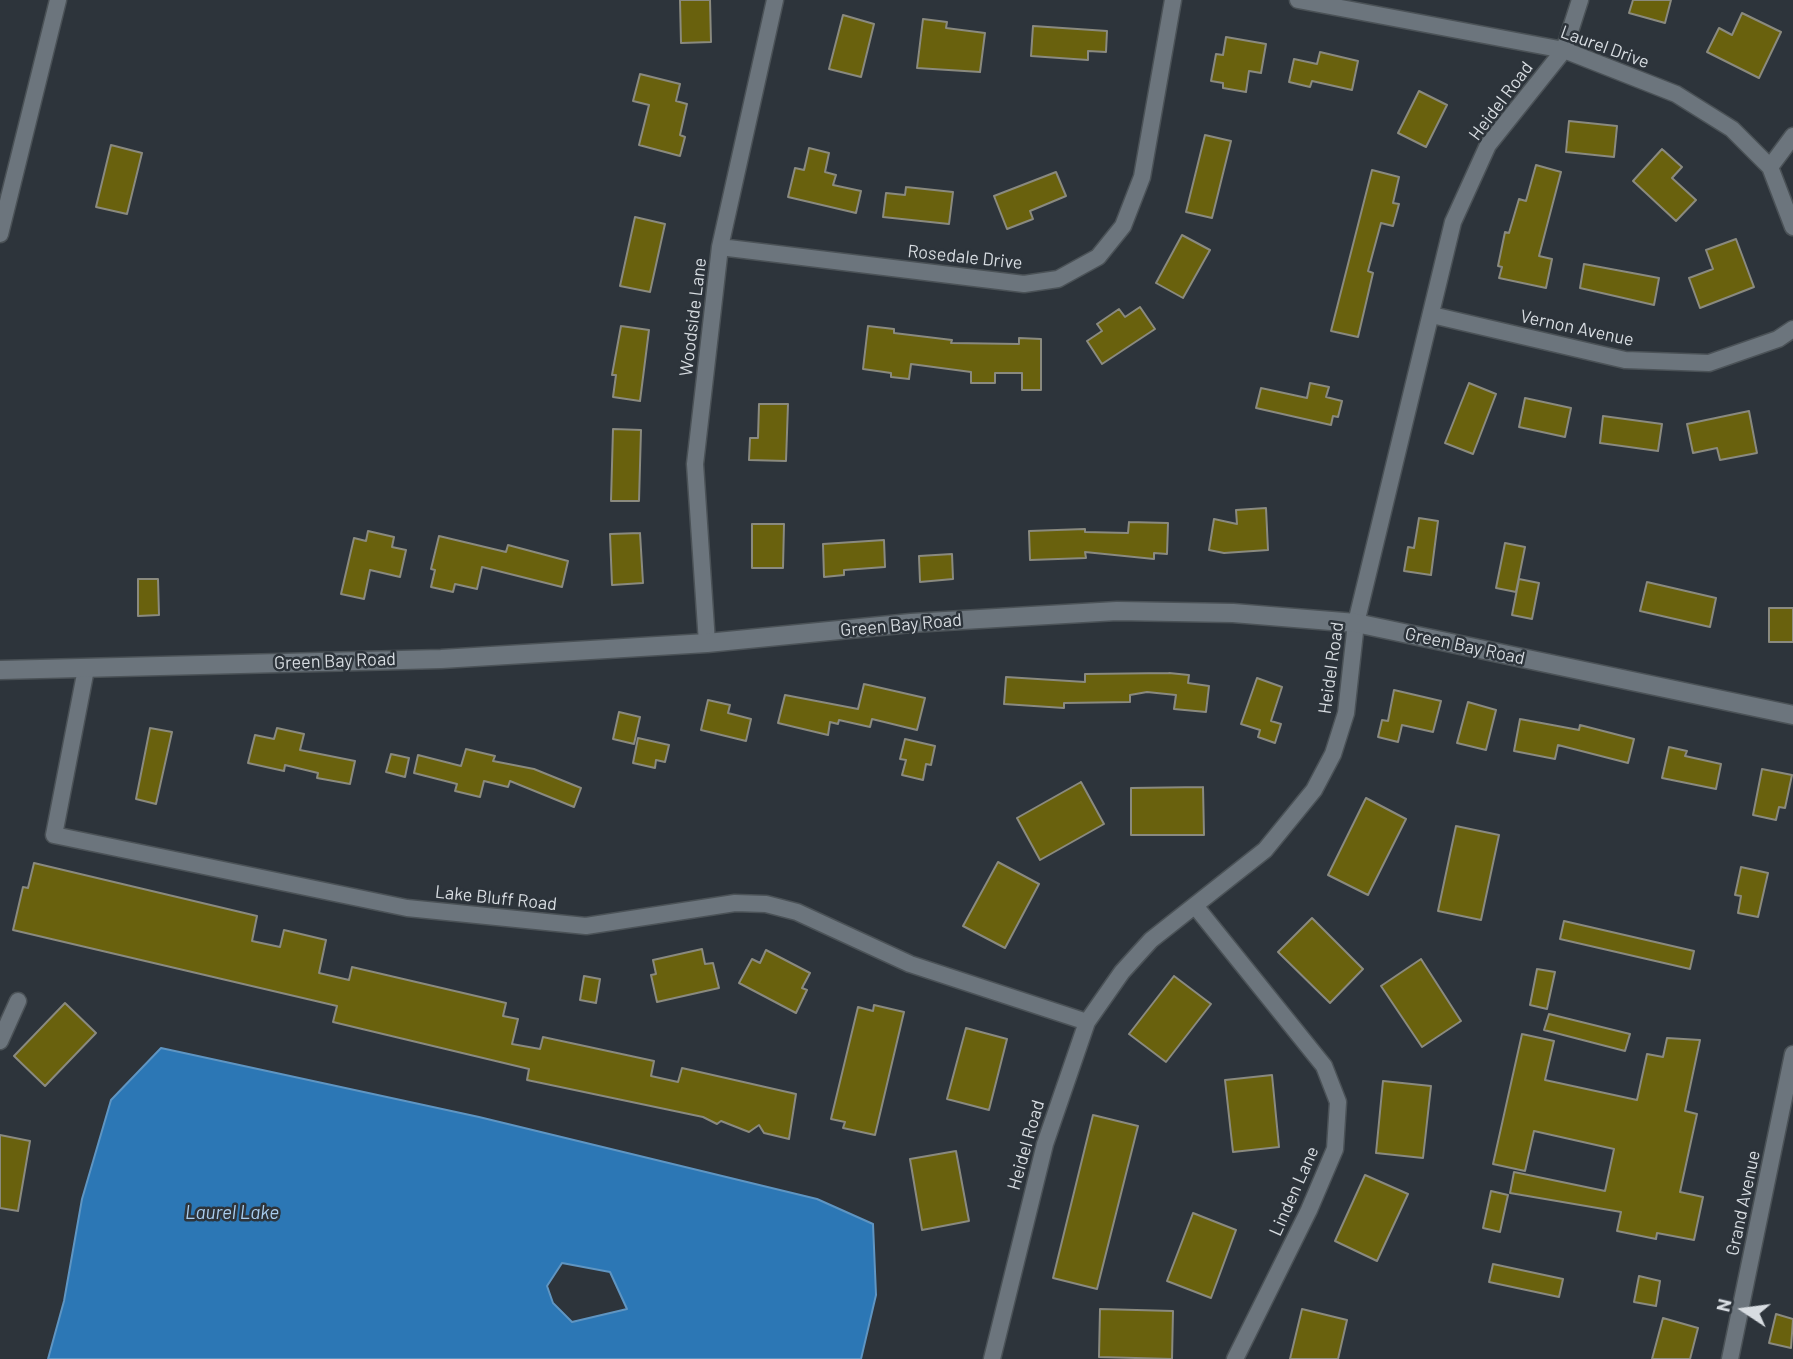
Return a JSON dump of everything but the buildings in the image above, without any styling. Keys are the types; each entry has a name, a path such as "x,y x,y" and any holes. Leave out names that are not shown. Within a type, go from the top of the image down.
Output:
{"street":[{"path":"0,234 58,0"},
{"name":"Woodside Lane","path":"707,643 695,464 720,247 775,0"},
{"name":"Rosedale Drive","path":"720,247 1024,284 1058,279 1098,257 1123,226 1142,177 1172,0"},
{"name":"Laurel Drive","path":"1298,0 1564,50 1676,94 1732,129 1770,167 1793,227"},
{"name":"Heidel Road","path":"992,1359 1045,1144 1087,1022 1122,972 1151,940 1265,850 1314,790 1333,754 1346,713 1356,623 1453,222 1488,145 1564,50 1580,0"},
{"path":"1770,167 1793,136"},
{"name":"Vernon Avenue","path":"1432,316 1625,360 1709,363 1778,339 1793,329"},
{"name":"Green Bay Road","path":"0,670 441,659 707,643 911,623 1117,611 1233,613 1356,623 1793,715"},
{"name":"Lake Bluff Road","path":"86,669 54,835 407,908 586,926 735,903 766,904 797,912 910,964 1087,1022"},
{"name":"Linden Lane","path":"1196,907 1324,1066 1338,1102 1335,1149 1309,1210 1235,1359"},
{"path":"0,1041 18,1001"},
{"name":"Grand Avenue","path":"1730,1359 1793,1054"}],"water":[{"name":"Laurel Lake","path":"161,1048 479,1117 817,1199 873,1224 876,1295 861,1359 48,1359 64,1301 82,1199 111,1100","holes":["562,1263 610,1272 627,1309 572,1322 553,1303 547,1286"]}]}
